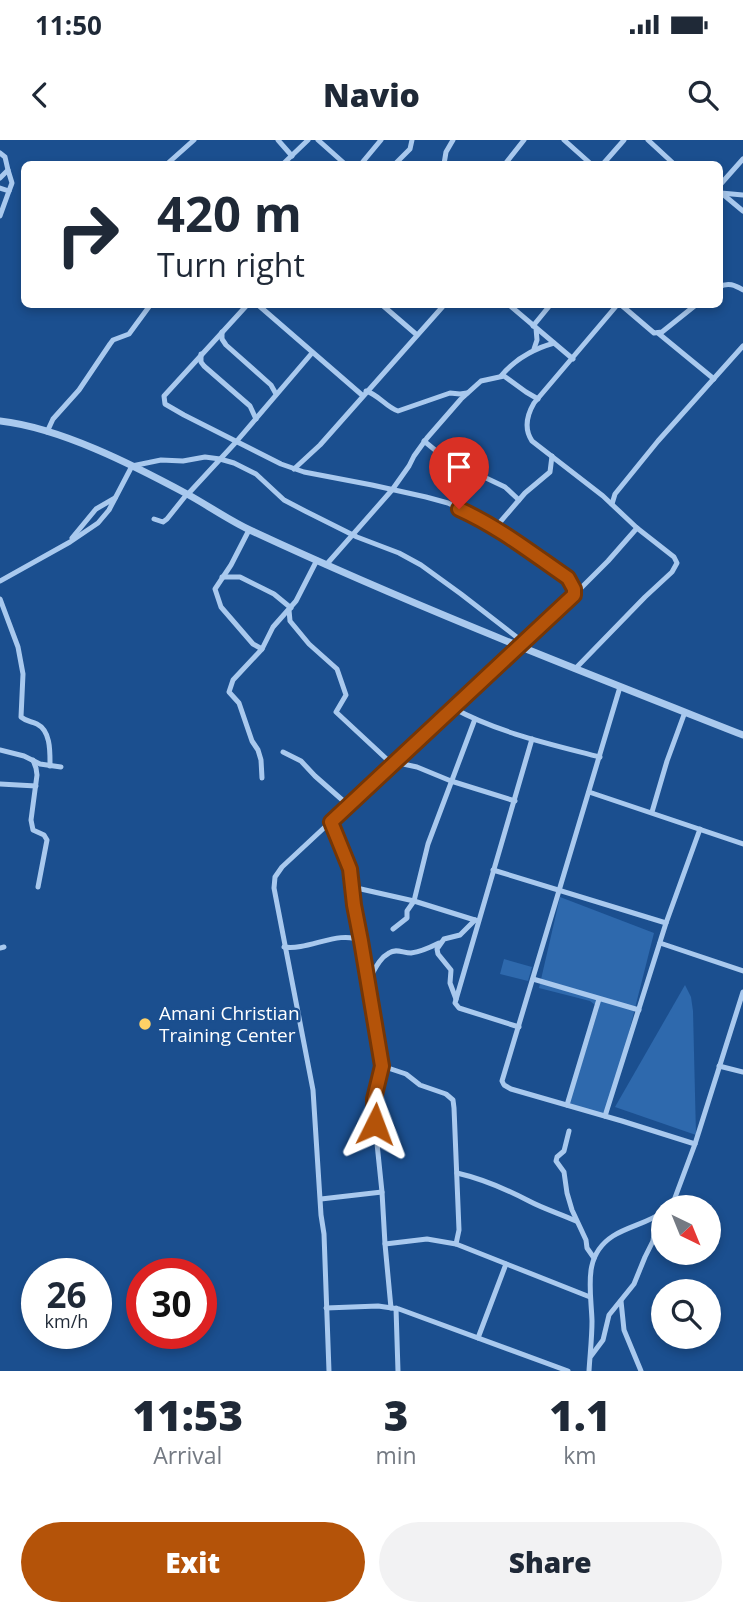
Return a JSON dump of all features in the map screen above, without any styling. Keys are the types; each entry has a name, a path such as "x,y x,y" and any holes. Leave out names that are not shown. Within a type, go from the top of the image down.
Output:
{"street":[{"path":"170,161 194,140"},
{"path":"278,140 292,156"},
{"path":"287,161 308,140"},
{"path":"318,140 342,161"},
{"path":"398,161 410,149 412,140"},
{"path":"509,161 524,140"},
{"path":"564,140 588,161"},
{"path":"606,161 625,140"},
{"path":"648,140 670,161"},
{"path":"444,161 452,141"},
{"path":"363,161 378,142"},
{"path":"0,153 5,158 12,183 0,216"},
{"path":"723,186 742,162"},
{"path":"0,178 8,170"},
{"path":"0,188 9,191"},
{"path":"723,191 743,195"},
{"path":"723,193 743,211"},
{"path":"723,285 732,285 743,290"},
{"path":"47,432 53,419 79,390 113,340 129,334 148,308"},
{"path":"244,308 164,396 164,403 262,456 294,469 438,500 474,516 568,578 574,595"},
{"path":"261,308 312,353 364,393 374,394 398,411 444,394 467,393"},
{"path":"385,308 417,335"},
{"path":"294,469 320,445 441,308"},
{"path":"513,308 573,359"},
{"path":"533,350 537,340 535,327 548,308"},
{"path":"575,669 676,567 677,561 603,496 532,442 528,436 530,412 538,399 616,308"},
{"path":"624,308 714,379"},
{"path":"658,333 692,308"},
{"path":"222,332 224,342 271,385 276,394"},
{"path":"326,565 392,490 424,441 467,393 481,382 501,376 517,360 533,350 554,343"},
{"path":"612,504 614,495 658,441 743,346"},
{"path":"154,519 164,522 312,353"},
{"path":"201,354 204,366 250,406 256,419"},
{"path":"501,376 538,399"},
{"path":"0,421 32,427 111,455 249,530 326,565 461,623 521,644 575,669 743,735"},
{"path":"424,441 446,459 505,487 519,500"},
{"path":"495,528 519,500 550,472 552,456"},
{"path":"132,466 161,460 183,461 205,457 220,458 250,471 265,481 284,500 421,565 521,644"},
{"path":"0,581 98,523 132,466"},
{"path":"603,496 614,495"},
{"path":"70,542 96,509 115,498"},
{"path":"328,1371 324,1234 313,1090 273,881 282,867 574,595 637,528"},
{"path":"249,530 215,589 219,605 246,637 262,649"},
{"path":"262,778 258,750 252,741 239,703 229,692 233,680 262,649 273,627 299,597 317,561"},
{"path":"222,577 240,577 274,594 290,609 290,621 309,644 339,671 346,695 336,712 393,763 417,767 514,801"},
{"path":"0,599 18,647 23,674 21,717 38,724 45,733 50,748 50,765"},
{"path":"620,687 502,1083 511,1089 695,1144"},
{"path":"453,708 475,719 532,739 600,757"},
{"path":"652,812 685,712"},
{"path":"393,929 407,918 407,911 414,901 428,844 475,719"},
{"path":"519,1027 455,1005 476,921 532,739"},
{"path":"0,750 24,756 40,764 61,767"},
{"path":"283,752 301,761 348,805"},
{"path":"33,760 37,775 32,829 44,835 47,840 38,887"},
{"path":"0,784 36,786"},
{"path":"589,792 743,844"},
{"path":"331,822 347,860 382,1066 374,1099 375,1124 398,1371"},
{"path":"605,1116 666,923 700,829"},
{"path":"493,870 666,923"},
{"path":"352,887 414,901 476,921"},
{"path":"368,981 379,962 389,953 400,950 410,953 418,951 460,935 476,921"},
{"path":"284,947 295,948 351,937 361,941"},
{"path":"442,942 437,951 451,970 450,983 456,999"},
{"path":"660,943 743,971"},
{"path":"533,979 639,1010"},
{"path":"676,1195 742,996"},
{"path":"567,1105 599,999"},
{"path":"382,1066 406,1074 420,1085 446,1094 453,1100 457,1173 456,1244"},
{"path":"719,1066 743,1072"},
{"path":"569,1131 564,1151 556,1159 564,1172 576,1221 594,1258"},
{"path":"457,1173 485,1180 576,1221"},
{"path":"321,1199 383,1192"},
{"path":"589,1371 590,1270 594,1258 600,1246 615,1234 651,1220"},
{"path":"385,1244 427,1238 456,1244 590,1297"},
{"path":"591,1356 603,1340 609,1315 634,1284 651,1245"},
{"path":"478,1338 506,1264"},
{"path":"621,1299 624,1330 641,1371"},
{"path":"326,1308 393,1308 568,1371"}],"shaded area":[{"path":"560,897 654,933 607,1119 568,1107 599,1008 590,1001 539,988"},
{"path":"504,959 532,967 528,981 500,974"},
{"path":"685,985 691,997 693,1011 696,1135 615,1107"}],"place":[{"name":"Amani Christian Training Center","path":"145,1024"}],"route":[{"path":"375,1124 374,1099 382,1066 350,869 331,822 574,595 568,578 485,521 459,509"}]}
